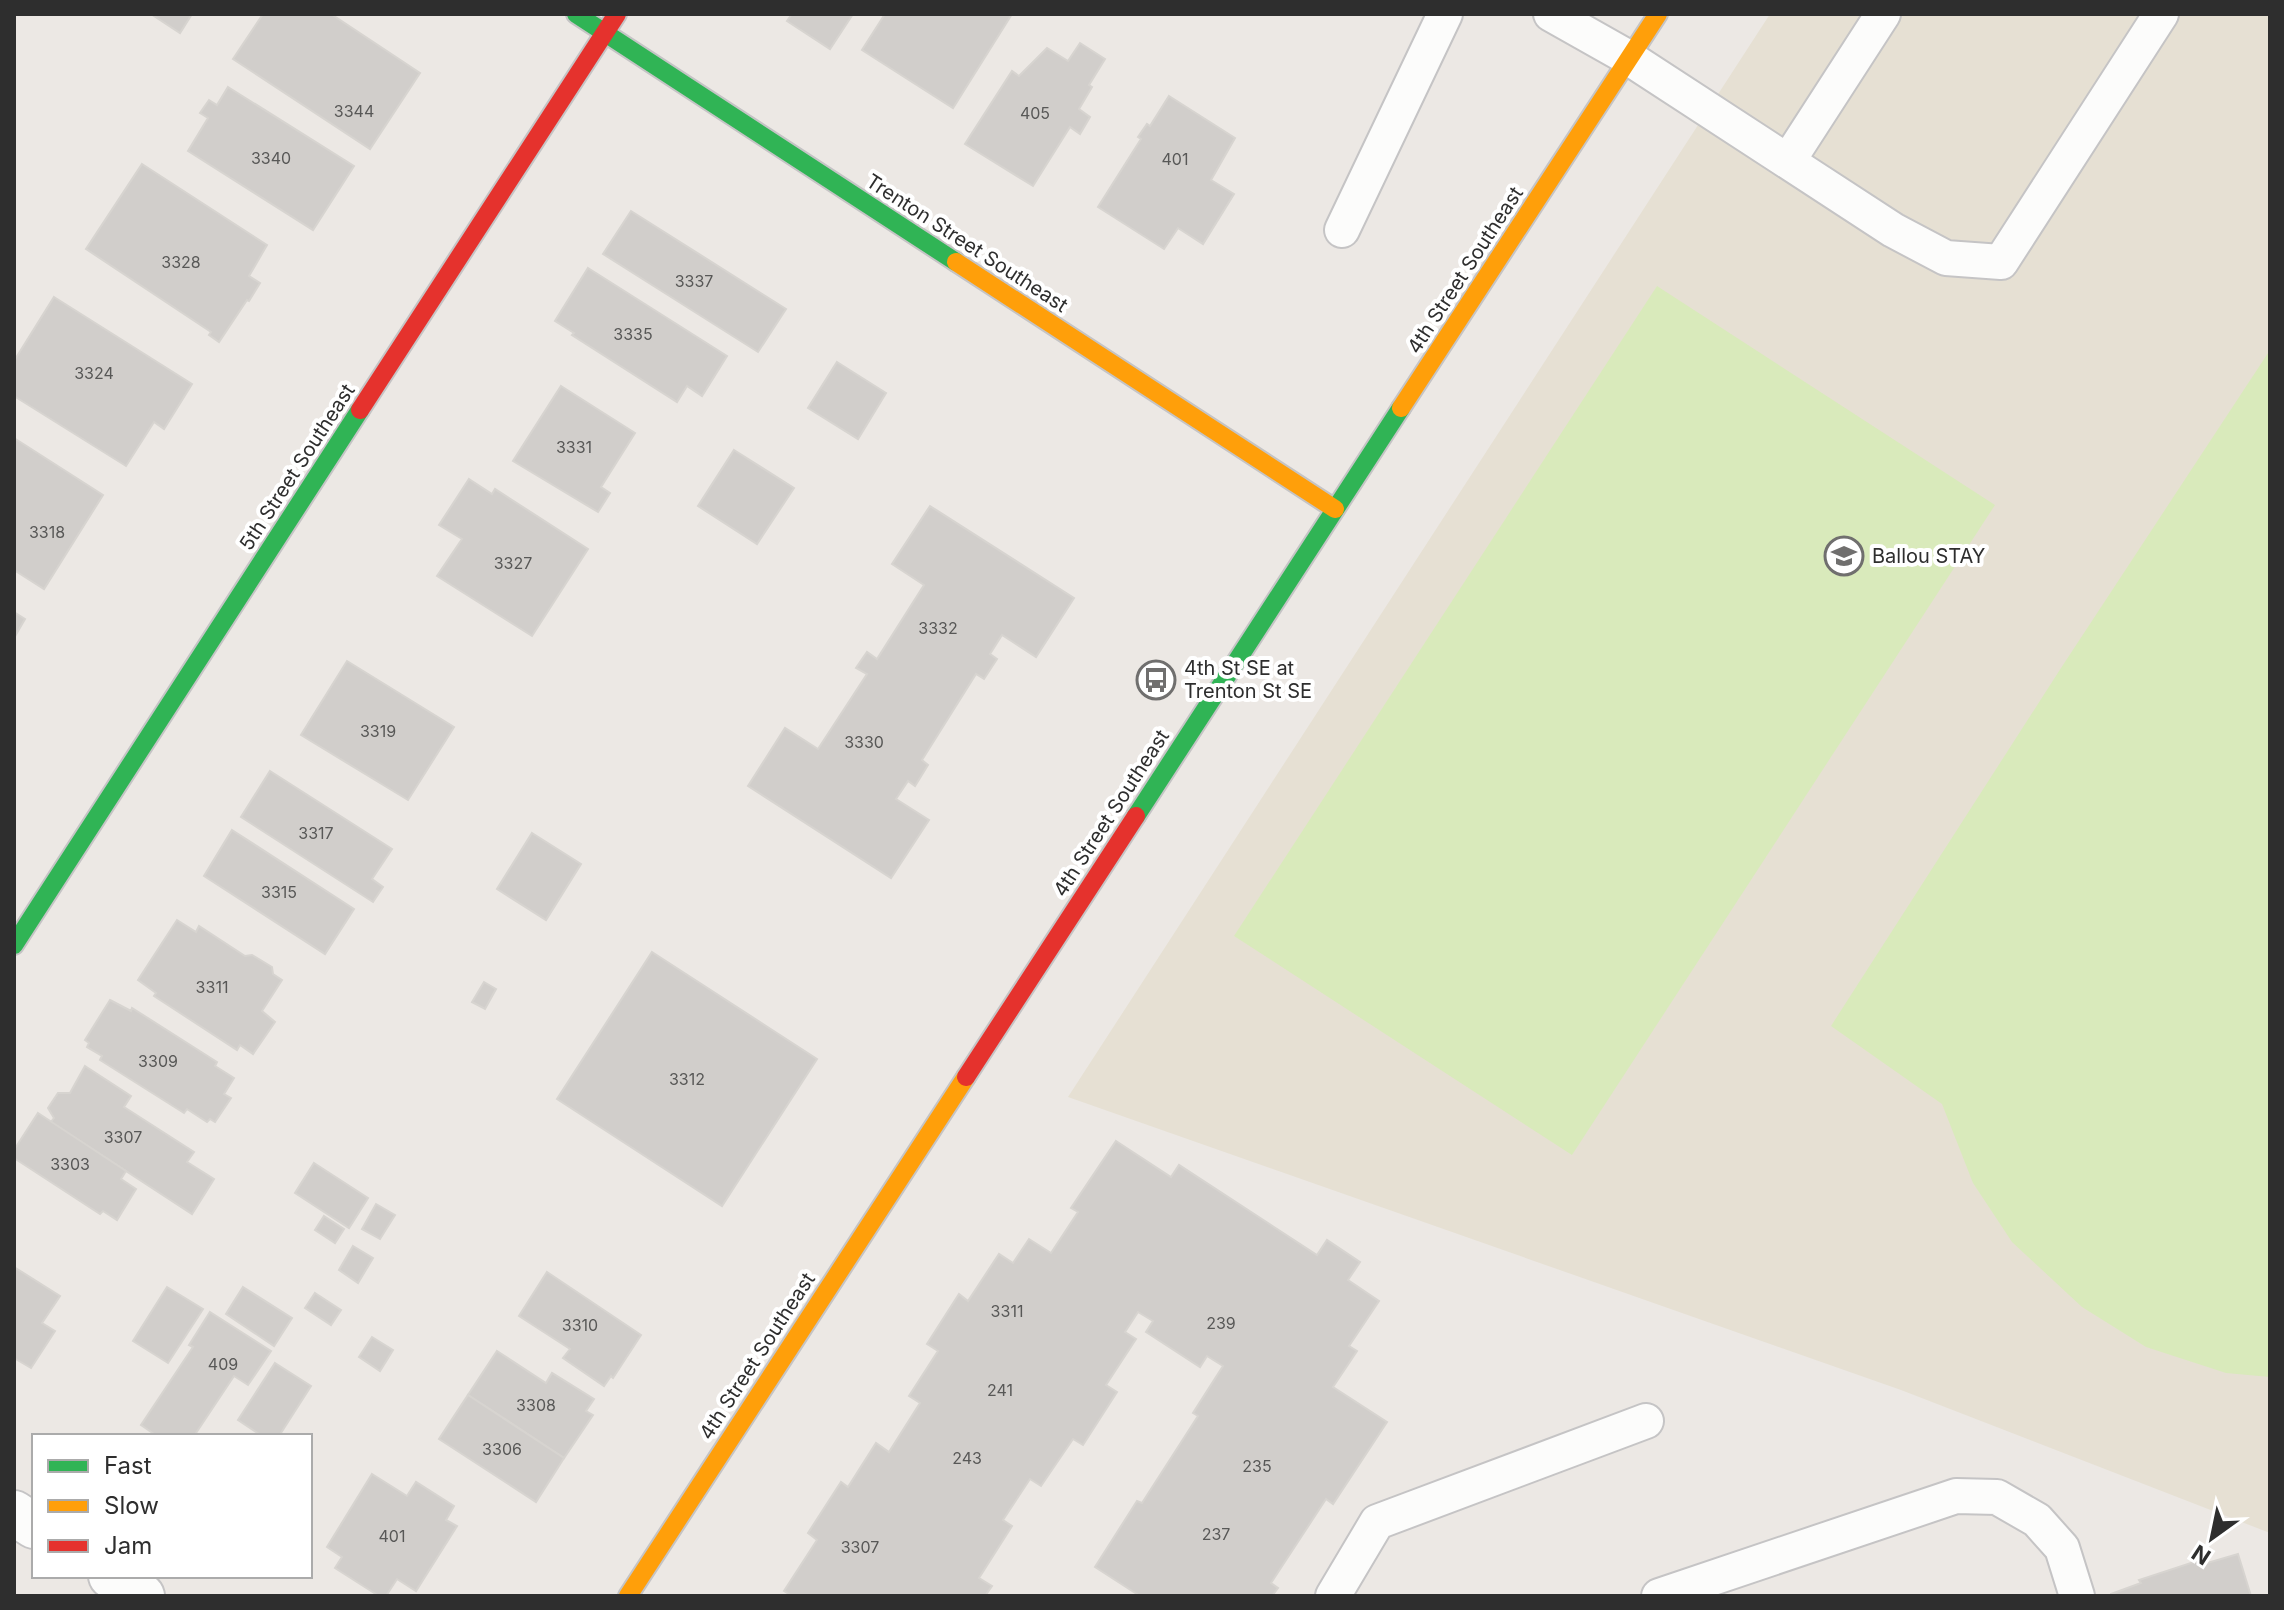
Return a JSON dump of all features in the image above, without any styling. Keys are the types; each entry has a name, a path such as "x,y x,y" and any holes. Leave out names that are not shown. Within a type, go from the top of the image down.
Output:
{"street":[{"name":"Trenton Street Southeast","path":"576,14 1335,509"},
{"name":"5th Street Southeast","path":"14,945 617,14"},
{"name":"4th Street Southeast","path":"628,1596 1658,14"},
{"path":"14,1513 32,1525"},
{"path":"114,1578 142,1596"}],"lane":[{"path":"1342,230 1445,14"},
{"path":"1551,14 1629,58 1893,230 1946,258 2001,262 2161,14"},
{"path":"1788,161 1883,14"},
{"path":"1333,1596 1377,1522 1646,1421"},
{"path":"1659,1596 1956,1496 1997,1497 2037,1520 2062,1548 2077,1596"}],"shaded area":[{"name":"Ballou STAY","path":"1770,14 2270,14 2270,1533 1901,1390 1068,1097"}],"green space":[{"path":"1657,286 1995,505 1572,1155 1234,936"},
{"path":"2270,350 2270,1377 2226,1373 2146,1347 2082,1307 2012,1242 1973,1183 1942,1104 1831,1026"}],"building":[{"path":"151,14 192,14 180,33"},
{"path":"263,14 331,14 420,73 370,149 233,59"},
{"path":"792,14 853,14 830,49 787,21"},
{"path":"885,14 1012,14 953,108 862,50"},
{"path":"1080,43 1105,59 1079,109 1090,117 1080,134 1070,127 1033,186 965,144 1012,71 1019,76 1047,48 1068,61"},
{"path":"228,87 354,166 313,230 188,151 208,118 200,113 209,100 217,105"},
{"path":"1169,96 1235,138 1211,180 1234,194 1203,244 1178,228 1164,249 1098,207 1141,139 1138,137 1147,124 1150,126"},
{"path":"142,164 267,245 249,276 260,283 219,342 209,335 211,332 86,249"},
{"path":"631,211 786,309 758,352 603,254"},
{"path":"588,268 727,356 702,396 687,386 677,402 555,321"},
{"path":"54,297 192,384 164,429 154,422 126,466 14,396 14,361"},
{"path":"837,362 886,393 858,439 808,408"},
{"path":"561,386 635,433 601,487 610,493 598,512 513,461"},
{"path":"14,438 103,495 44,589 14,570"},
{"path":"734,450 794,488 757,544 698,506"},
{"path":"469,479 492,494 495,489 588,549 532,636 437,576 462,539 439,525"},
{"path":"930,506 1074,598 1036,657 1002,635 990,654 997,659 984,679 976,674 922,760 928,765 915,786 908,781 896,799 929,820 891,878 748,786 785,728 818,749 867,674 856,668 867,652 877,659 924,585 892,564"},
{"path":"14,612 25,619 14,638"},
{"path":"347,661 454,727 408,800 301,735"},
{"path":"270,771 392,849 372,879 383,887 373,902 241,817"},
{"path":"232,830 354,909 325,954 204,876"},
{"path":"532,833 581,864 546,920 497,889"},
{"path":"177,920 196,932 199,926 245,956 252,955 272,967 273,974 282,980 262,1011 275,1022 253,1054 240,1045 237,1050 154,996 156,993 138,980"},
{"path":"652,952 817,1059 722,1206 557,1099"},
{"path":"484,982 496,989 485,1009 472,1002"},
{"path":"110,1000 131,1011 132,1008 217,1062 215,1066 234,1078 224,1094 231,1098 215,1122 210,1119 207,1122 187,1109 184,1113 100,1060 102,1056 87,1047 89,1043 85,1040"},
{"path":"85,1066 131,1096 124,1107 194,1152 187,1162 214,1179 192,1214 51,1122 54,1118 48,1108 58,1093 70,1093"},
{"path":"38,1113 126,1171 121,1179 136,1189 117,1220 103,1211 100,1214 14,1158 14,1150"},
{"path":"1116,1141 1171,1177 1179,1165 1317,1255 1327,1240 1360,1262 1348,1280 1379,1301 1349,1346 1357,1351 1333,1387 1387,1422 1333,1504 1326,1499 1271,1583 1278,1588 1272,1596 1140,1596 1095,1567 1137,1501 1142,1503 1198,1416 1193,1413 1223,1366 1207,1356 1200,1367 1146,1332 1153,1321 1138,1312 1125,1332 1136,1339 1106,1385 1117,1392 1083,1445 1073,1439 1041,1486 1030,1479 1003,1520 1012,1526 979,1578 992,1586 985,1596 792,1596 784,1591 817,1540 808,1533 841,1482 848,1487 876,1443 889,1452 920,1403 909,1396 938,1351 927,1344 959,1294 968,1301 999,1254 1013,1263 1029,1239 1051,1253 1078,1212 1071,1208"},
{"path":"314,1163 368,1198 349,1228 295,1193"},
{"path":"376,1204 395,1215 380,1239 362,1229"},
{"path":"324,1216 344,1229 335,1243 315,1230"},
{"path":"353,1246 373,1258 358,1283 339,1270"},
{"path":"14,1267 60,1296 42,1323 55,1331 31,1368 14,1358"},
{"path":"547,1272 641,1335 613,1378 611,1376 604,1386 563,1358 570,1349 519,1316"},
{"path":"167,1287 203,1309 168,1363 133,1341"},
{"path":"243,1287 292,1318 274,1346 226,1314"},
{"path":"315,1293 341,1310 331,1325 305,1308"},
{"path":"210,1312 271,1351 248,1385 234,1376 195,1434 154,1434 141,1425 193,1347 189,1345"},
{"path":"372,1337 393,1350 380,1371 359,1357"},
{"path":"497,1351 546,1383 552,1373 594,1399 586,1411 593,1415 564,1458 468,1395"},
{"path":"275,1363 311,1386 280,1434 259,1434 238,1420"},
{"path":"468,1395 564,1458 536,1502 439,1439"},
{"path":"372,1474 407,1496 416,1482 454,1506 446,1520 457,1526 416,1591 397,1579 386,1596 379,1596 335,1568 342,1557 327,1547"},
{"path":"2238,1554 2251,1596 2111,1596 2141,1583 2139,1580 2203,1559 2204,1564"}],"traffic: fast":[{"path":"576,14 956,262"},
{"path":"1136,816 1401,408"},
{"path":"14,945 360,410"}],"traffic: slow":[{"path":"1401,408 1658,14"},
{"path":"956,262 1335,509"},
{"path":"628,1596 966,1077"}],"traffic: jam":[{"path":"360,410 617,14"},
{"path":"966,1077 1136,816"}],"place":[{"name":"Ballou STAY","path":"1844,556"},
{"name":"4th St SE at Trenton St SE","path":"1156,680"}]}
